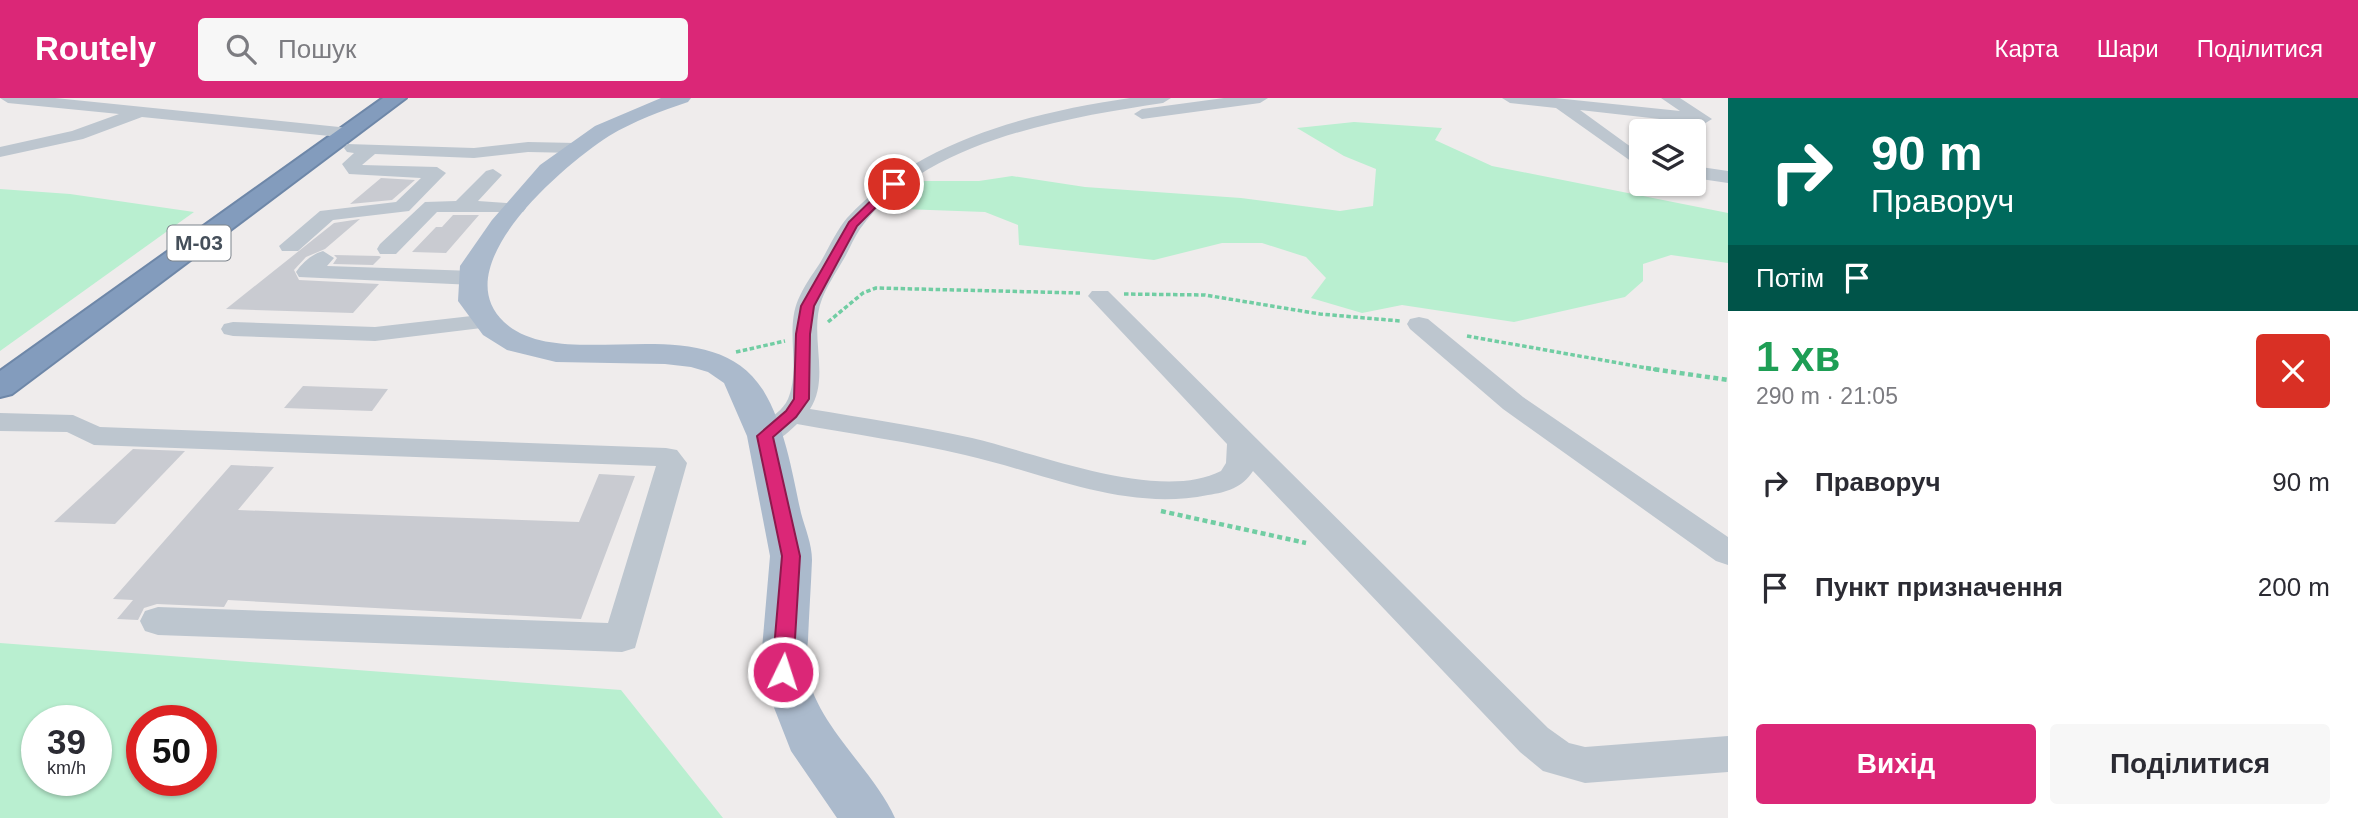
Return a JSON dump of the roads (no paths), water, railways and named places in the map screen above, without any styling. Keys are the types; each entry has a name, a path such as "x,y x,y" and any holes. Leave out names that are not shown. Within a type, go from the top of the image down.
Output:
{"highway":[{"name":"М-03","path":"0,387 350,143 396,98"}],"main road":[{"path":"681,98 647,109 576,148 548,170 516,208 474,266 473,301 494,329 518,343 556,352 665,354 719,365 736,376 747,393 778,425 791,556 783,672 809,736 868,818"}],"street":[{"path":"8,98 147,111 350,143 474,153 528,147 576,148"},
{"path":"778,425 802,399 803,334 807,306 853,225 894,184 951,152 1015,128 1075,112 1163,98"},
{"path":"1028,143 1061,130 1116,117 1260,98"},
{"path":"1510,98 1710,119 1669,98"},
{"path":"1555,101 1629,155"},
{"path":"0,152 77,135 147,111"},
{"path":"290,246 327,215 402,206 437,173 356,170 351,164 350,143"},
{"path":"1706,174 1728,177"},
{"path":"461,207 493,175"},
{"path":"388,249 432,206 516,208"},
{"path":"323,258 307,272 474,278"},
{"path":"1100,296 1534,740 1558,758 1585,765 1728,754"},
{"path":"233,329 375,334 489,321"},
{"path":"1419,324 1513,403 1728,553"},
{"path":"0,422 73,424 94,436 666,457 672,463 622,638 158,621"},
{"path":"778,425 976,448 1066,474 1146,491 1180,490 1216,484 1234,476 1241,464 1241,439"}]}
